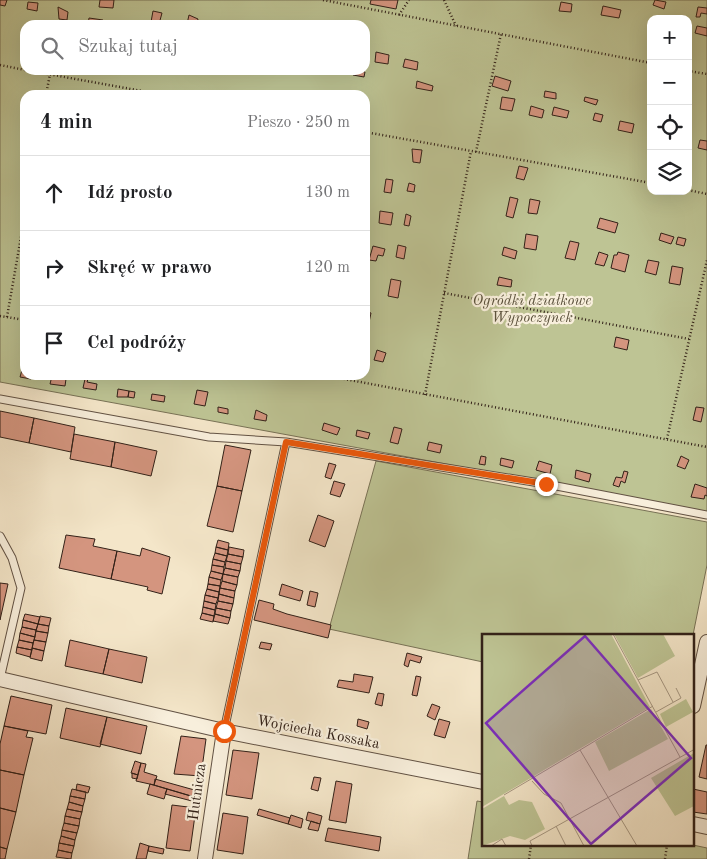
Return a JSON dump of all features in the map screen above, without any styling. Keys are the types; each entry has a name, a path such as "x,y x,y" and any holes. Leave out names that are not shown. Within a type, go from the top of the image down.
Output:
{"street":[{"path":"694,701 707,642"},
{"name":"Wojciecha Kossaka","path":"0,679 224,731 482,782"},
{"name":"Hutnicza","path":"205,859 224,731"},
{"path":"694,824 707,827"}],"lane":[{"path":"0,399 210,437 286,442 546,484 707,514"},
{"path":"224,731 286,442"},
{"path":"0,536 12,558 22,588 0,679"}],"path":[{"path":"323,0 647,62"},
{"path":"399,15 408,0"},
{"path":"444,0 456,26"},
{"path":"476,152 501,34"},
{"path":"0,65 20,69"},
{"path":"692,72 707,74"},
{"path":"47,90 50,75"},
{"path":"55,75 137,90"},
{"path":"370,133 647,183"},
{"path":"425,394 471,151"},
{"path":"692,191 707,194"},
{"path":"7,317 20,243"},
{"path":"667,439 707,260"},
{"path":"444,293 689,339"},
{"path":"0,316 20,319"},
{"path":"350,380 707,447"},
{"path":"529,859 531,846"},
{"path":"665,859 668,846"}],"green space":[{"name":"Ogródki działkowe Wypoczynek","path":"0,0 707,0 707,512 0,382"},
{"path":"376,461 707,522 707,565 693,634 482,634 482,662 329,629"},
{"path":"477,801 482,802 482,846 694,845 707,848 707,859 468,859"}],"building":[{"path":"0,0 7,0 5,6 0,5"},
{"path":"100,0 114,0 113,8 99,7"},
{"path":"371,0 398,0 396,9 370,4"},
{"path":"655,0 666,2 664,9 653,5"},
{"path":"28,2 38,3 37,11 27,9"},
{"path":"561,2 572,4 571,12 559,11"},
{"path":"603,6 621,10 619,18 601,15"},
{"path":"58,7 68,12 67,20 59,19"},
{"path":"698,7 707,8 707,14 701,13 700,17 696,17"},
{"path":"153,11 162,13 160,20 151,20"},
{"path":"189,15 198,19 198,20 188,20"},
{"path":"697,26 707,28 707,36 695,33"},
{"path":"376,52 389,55 388,64 375,62"},
{"path":"405,59 418,62 417,70 403,67"},
{"path":"495,76 511,81 508,91 492,86"},
{"path":"417,81 433,86 432,91 416,88"},
{"path":"545,91 556,93 556,99 544,97"},
{"path":"502,97 515,99 512,111 500,109"},
{"path":"585,97 598,100 596,105 584,101"},
{"path":"531,106 544,110 542,118 529,115"},
{"path":"554,107 569,111 567,118 552,115"},
{"path":"595,113 603,115 601,122 593,120"},
{"path":"620,121 634,124 632,133 618,130"},
{"path":"700,140 707,141 707,150 698,148"},
{"path":"412,149 422,150 420,163 413,162"},
{"path":"519,166 528,168 524,180 516,178"},
{"path":"386,179 393,180 391,193 384,192"},
{"path":"409,183 415,185 414,192 407,191"},
{"path":"510,197 518,199 513,218 506,216"},
{"path":"530,199 540,201 537,214 528,213"},
{"path":"380,211 393,213 391,225 379,223"},
{"path":"406,214 411,216 409,226 404,225"},
{"path":"600,218 618,223 615,233 597,228"},
{"path":"661,233 674,237 671,244 659,240"},
{"path":"526,234 538,236 536,250 524,248"},
{"path":"678,237 686,239 684,246 676,244"},
{"path":"570,241 579,243 575,260 565,258"},
{"path":"398,245 406,247 404,259 396,257"},
{"path":"373,246 385,249 383,256 378,255 376,261 370,260"},
{"path":"504,247 517,251 515,259 502,255"},
{"path":"599,252 608,255 604,266 595,264"},
{"path":"618,252 629,255 625,272 611,268 614,255 617,255"},
{"path":"648,260 659,262 656,275 645,272"},
{"path":"672,266 683,268 680,285 669,283"},
{"path":"499,277 512,280 511,287 497,285"},
{"path":"391,279 401,281 398,298 388,296"},
{"path":"616,337 629,340 627,350 614,347"},
{"path":"377,350 386,353 383,362 374,360"},
{"path":"51,380 66,380 65,386 50,384"},
{"path":"85,380 97,384 96,390 83,388"},
{"path":"118,389 129,391 128,397 117,397"},
{"path":"197,390 208,392 205,406 194,404"},
{"path":"129,391 135,392 134,398 128,397"},
{"path":"152,394 165,396 164,402 151,400"},
{"path":"218,407 228,409 228,414 218,412"},
{"path":"696,407 704,408 701,422 693,420"},
{"path":"256,410 267,415 266,421 254,419"},
{"path":"0,411 34,418 29,443 0,437"},
{"path":"34,418 75,427 71,452 29,443"},
{"path":"324,423 340,428 337,435 322,430"},
{"path":"394,427 402,429 398,444 390,442"},
{"path":"357,430 370,433 368,439 356,436"},
{"path":"74,434 115,442 111,467 70,459"},
{"path":"115,442 157,451 151,476 111,467"},
{"path":"429,442 442,445 440,453 427,450"},
{"path":"225,445 251,450 242,491 217,486"},
{"path":"481,456 486,457 485,465 479,464"},
{"path":"681,456 689,460 685,469 677,466"},
{"path":"501,458 514,461 512,468 500,465"},
{"path":"539,461 552,465 550,474 536,470"},
{"path":"329,463 336,465 331,479 325,477"},
{"path":"576,470 591,474 589,482 575,478"},
{"path":"624,471 628,472 625,483 621,481 619,487 613,485 616,477 622,478"},
{"path":"334,481 345,484 340,497 330,494"},
{"path":"695,484 707,488 707,496 705,495 704,499 691,497"},
{"path":"217,486 242,491 233,532 207,526"},
{"path":"318,515 334,521 325,547 309,541"},
{"path":"66,535 95,539 93,546 117,551 111,579 59,568"},
{"path":"218,540 229,543 228,550 216,547"},
{"path":"216,547 228,550 227,556 215,553"},
{"path":"229,547 244,550 243,557 228,554"},
{"path":"142,548 170,557 162,594 147,590 148,587 111,579 117,551 140,556"},
{"path":"215,553 227,556 225,562 213,559"},
{"path":"228,554 243,557 241,564 226,561"},
{"path":"213,559 225,562 224,567 212,565"},
{"path":"226,561 241,564 240,571 225,568"},
{"path":"212,565 224,567 223,574 211,571"},
{"path":"225,568 240,571 238,577 223,574"},
{"path":"211,571 223,574 221,580 209,577"},
{"path":"223,574 238,577 237,585 222,581"},
{"path":"209,577 221,580 220,586 208,584"},
{"path":"222,581 237,585 235,591 220,588"},
{"path":"0,583 8,584 0,620"},
{"path":"208,584 220,586 219,592 207,589"},
{"path":"282,584 303,591 300,601 279,595"},
{"path":"220,588 235,591 234,598 219,594"},
{"path":"207,589 219,592 218,598 205,595"},
{"path":"310,591 318,593 315,607 307,605"},
{"path":"219,594 234,598 233,604 218,601"},
{"path":"205,595 218,598 216,604 204,601"},
{"path":"259,600 274,604 273,609 287,614 331,625 328,638 254,620"},
{"path":"204,601 216,604 215,610 203,607"},
{"path":"218,601 233,604 231,611 216,608"},
{"path":"203,607 215,610 214,616 202,613"},
{"path":"216,608 231,611 230,618 215,614"},
{"path":"202,613 214,616 213,622 200,619"},
{"path":"25,614 40,617 38,624 23,620"},
{"path":"215,614 230,618 228,624 213,621"},
{"path":"40,616 51,618 49,626 38,624"},
{"path":"23,620 38,624 36,630 22,627"},
{"path":"38,624 49,626 48,633 36,631"},
{"path":"22,627 36,630 35,637 20,633"},
{"path":"36,631 48,633 46,642 34,640"},
{"path":"20,633 35,637 33,643 19,640"},
{"path":"19,640 33,643 32,650 17,647"},
{"path":"34,640 46,642 44,651 32,648"},
{"path":"70,640 109,649 103,674 65,666"},
{"path":"261,642 272,644 270,650 259,648"},
{"path":"17,647 32,650 30,657 16,653"},
{"path":"32,648 44,651 42,661 30,658"},
{"path":"109,649 147,657 142,683 103,674"},
{"path":"407,653 422,657 420,663 410,660 408,667 404,665"},
{"path":"354,674 373,677 369,693 337,687 339,680 353,682"},
{"path":"416,676 421,677 417,696 412,695"},
{"path":"378,693 384,694 382,706 375,704"},
{"path":"11,696 52,705 46,734 4,726"},
{"path":"432,704 440,707 435,720 427,716"},
{"path":"66,708 107,717 100,747 60,738"},
{"path":"107,717 147,726 141,754 100,744"},
{"path":"358,719 369,722 367,729 357,726"},
{"path":"439,719 450,722 445,738 434,735"},
{"path":"4,726 28,731 26,737 33,738 24,775 0,770 0,744"},
{"path":"181,736 206,739 201,776 174,774"},
{"path":"707,745 707,779 699,777"},
{"path":"233,750 259,753 252,799 226,795"},
{"path":"135,761 141,763 138,775 131,773"},
{"path":"141,763 146,764 144,772 157,776 154,785 136,781"},
{"path":"0,770 24,775 16,812 0,808"},
{"path":"132,773 138,775 137,779 132,778"},
{"path":"314,777 321,778 318,791 311,789"},
{"path":"155,779 198,791 198,798 154,785"},
{"path":"336,781 352,784 346,823 329,820"},
{"path":"77,784 90,787 88,793 76,790"},
{"path":"150,784 167,789 164,799 147,794"},
{"path":"72,789 86,792 85,799 70,796"},
{"path":"167,789 194,797 192,801 165,794"},
{"path":"694,789 707,792 707,814 694,812"},
{"path":"70,796 85,799 83,806 69,802"},
{"path":"69,802 83,806 82,812 67,809"},
{"path":"172,805 196,808 190,851 166,848"},
{"path":"0,808 16,812 7,849 0,847"},
{"path":"67,809 82,812 80,819 65,816"},
{"path":"259,809 290,818 288,824 257,815"},
{"path":"308,812 322,816 320,824 306,820"},
{"path":"223,813 248,817 243,854 217,850"},
{"path":"291,815 303,819 301,828 288,824"},
{"path":"65,816 80,819 79,826 64,823"},
{"path":"311,821 320,824 318,831 308,829"},
{"path":"64,823 79,826 77,833 62,830"},
{"path":"328,828 381,837 379,851 325,841"},
{"path":"62,830 77,833 75,840 61,836"},
{"path":"61,836 75,840 74,846 59,843"},
{"path":"59,843 74,846 72,853 58,850"},
{"path":"140,843 149,846 146,859 136,859"},
{"path":"149,846 164,849 163,854 148,851"},
{"path":"0,847 7,849 5,859 0,859"},
{"path":"58,850 72,853 71,859 56,857"}],"route":[{"path":"224,731 244,643 245,622 286,442 546,484"}]}
